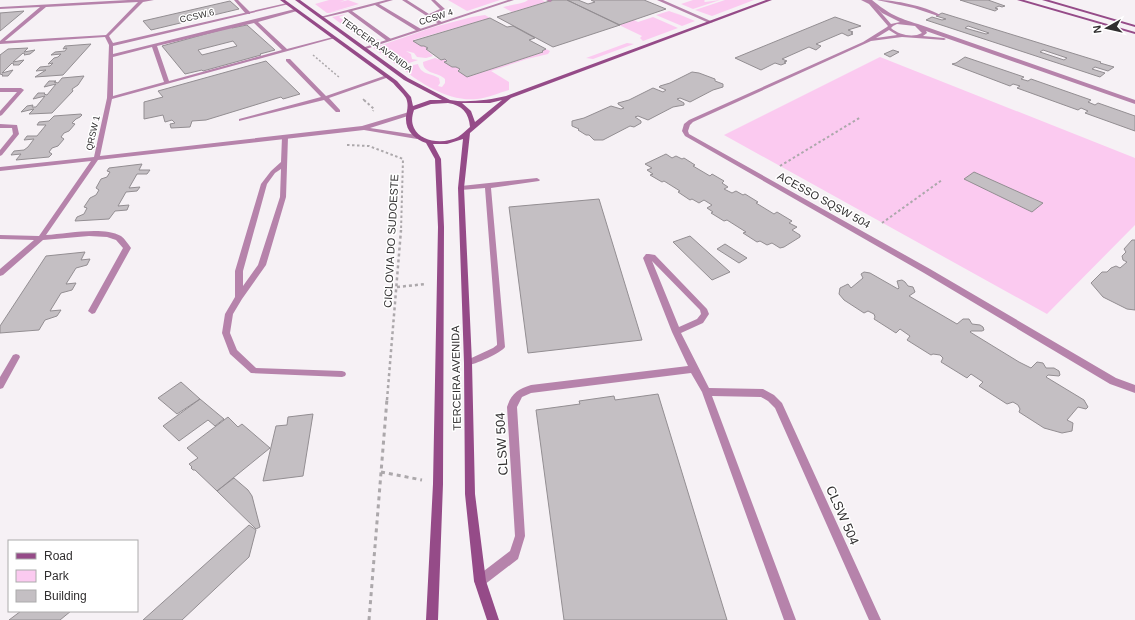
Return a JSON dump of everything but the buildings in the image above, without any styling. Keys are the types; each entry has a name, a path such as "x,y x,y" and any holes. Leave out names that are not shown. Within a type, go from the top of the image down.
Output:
{"street":[{"path":"0,43 107,36 143,0"},
{"path":"0,8 44,6 73,2 152,0"},
{"path":"236,0 248,13"},
{"name":"TERCEIRA AVENIDA","path":"297,0 406,79 448,101"},
{"path":"322,18 391,0"},
{"path":"404,0 441,23"},
{"path":"429,15 443,9 433,0"},
{"name":"CCSW 4","path":"364,48 512,0"},
{"path":"659,0 711,22"},
{"path":"0,169 363,128 430,102 490,101 508,97 770,0"},
{"path":"863,0 870,3 877,10 893,32 904,36 940,38 968,45"},
{"path":"870,0 884,12 908,24"},
{"path":"879,0 915,7 938,15"},
{"path":"1019,0 1135,33"},
{"path":"1044,0 1135,26"},
{"name":"CCSW 6","path":"111,45 248,13 284,2"},
{"name":"TERCEIRA AVENIDA","path":"284,2 401,88 408,98 410,111"},
{"path":"376,4 419,30"},
{"path":"0,43 44,6"},
{"name":"CCSW 6","path":"111,56 295,10"},
{"path":"349,11 389,40"},
{"path":"255,21 285,50"},
{"path":"890,27 897,23 919,27 1135,102"},
{"name":"ACESSO SQSW 504","path":"890,27 868,40 691,121 684,129 687,135 928,271 1113,381 1135,388"},
{"path":"914,37 921,36 925,33 925,31 919,27"},
{"name":"QRSW 1","path":"0,273 40,238 97,157 110,98 111,45 107,36"},
{"name":"ACESSO SQSW 504","path":"868,40 904,36"},
{"path":"110,98 333,38"},
{"path":"154,45 167,82"},
{"path":"288,60 338,111"},
{"path":"241,120 324,98 386,77"},
{"path":"0,90 21,90 0,114"},
{"path":"363,128 417,137 429,142 456,140 470,130 508,97"},
{"path":"458,102 473,118 470,130"},
{"path":"410,111 410,128 417,137"},
{"path":"0,126 15,126 16,130 16,134 0,154"},
{"name":"TERCEIRA AVENIDA","path":"470,130 461,188 468,363 470,494 480,581 493,620"},
{"path":"285,137 283,197 262,265 239,297 229,314 226,333 233,352 254,371 342,374"},
{"name":"TERCEIRA AVENIDA","path":"429,142 438,159 441,227 438,484 432,620"},
{"path":"239,297 238,271 264,184 273,172 284,163"},
{"path":"461,188 537,180"},
{"path":"468,363 501,347 488,186"},
{"path":"0,237 20,236 40,238 99,234 115,236 124,241 127,248 92,311"},
{"path":"676,332 700,321 705,314 698,304 652,257 649,256 647,258 676,332 692,369 706,392 790,620"},
{"path":"0,385 16,357"},
{"name":"CLSW 504","path":"480,581 514,555 520,536 512,407 514,400 520,392 531,389 692,369"},
{"name":"CLSW 504","path":"706,392 763,393 779,406 875,620"}],"path":[{"path":"303,46 374,109 370,113"},
{"path":"780,166 861,117"},
{"name":"CICLOVIA DO SUDOESTE","path":"335,131 334,145 369,146 403,159 402,220 397,287 368,620"},
{"path":"882,223 942,180"},
{"path":"397,287 440,283"},
{"path":"381,472 438,484"}],"green space":[{"path":"329,0 345,0 340,2 348,0 359,4 327,13 315,4"},
{"path":"448,0 500,0 467,11"},
{"path":"528,0 542,0 546,2 512,12 503,7 521,3"},
{"path":"693,0 705,0 705,2 720,0 693,9 681,4"},
{"path":"725,0 754,0 712,16 695,10"},
{"path":"376,1 330,13 328,13"},
{"path":"669,11 695,21 682,26 656,15"},
{"path":"346,14 339,17 371,40 381,39 367,43 332,17"},
{"path":"485,15 490,18 413,40 421,46 428,48 426,49 433,56 426,58 417,57 414,53 406,51 411,54 412,59 418,60 400,66 373,48 434,27"},
{"path":"645,16 634,20 638,22 653,17 678,28 643,41 640,38 642,36 619,25 597,32"},
{"path":"627,43 634,44 593,59 586,58"},
{"path":"546,49 550,51 548,54 527,59 491,71 509,82 509,90 489,97 477,99 456,98 436,91 401,68 418,64 419,68 424,72 439,78 440,83 438,86 442,87 445,83 445,79 425,69 423,62 435,58 441,60 445,59 447,61 445,62 452,67 460,69 458,71 468,77 543,52 542,51"},
{"path":"880,57 1135,158 1135,225 1047,314 724,135"}]}
